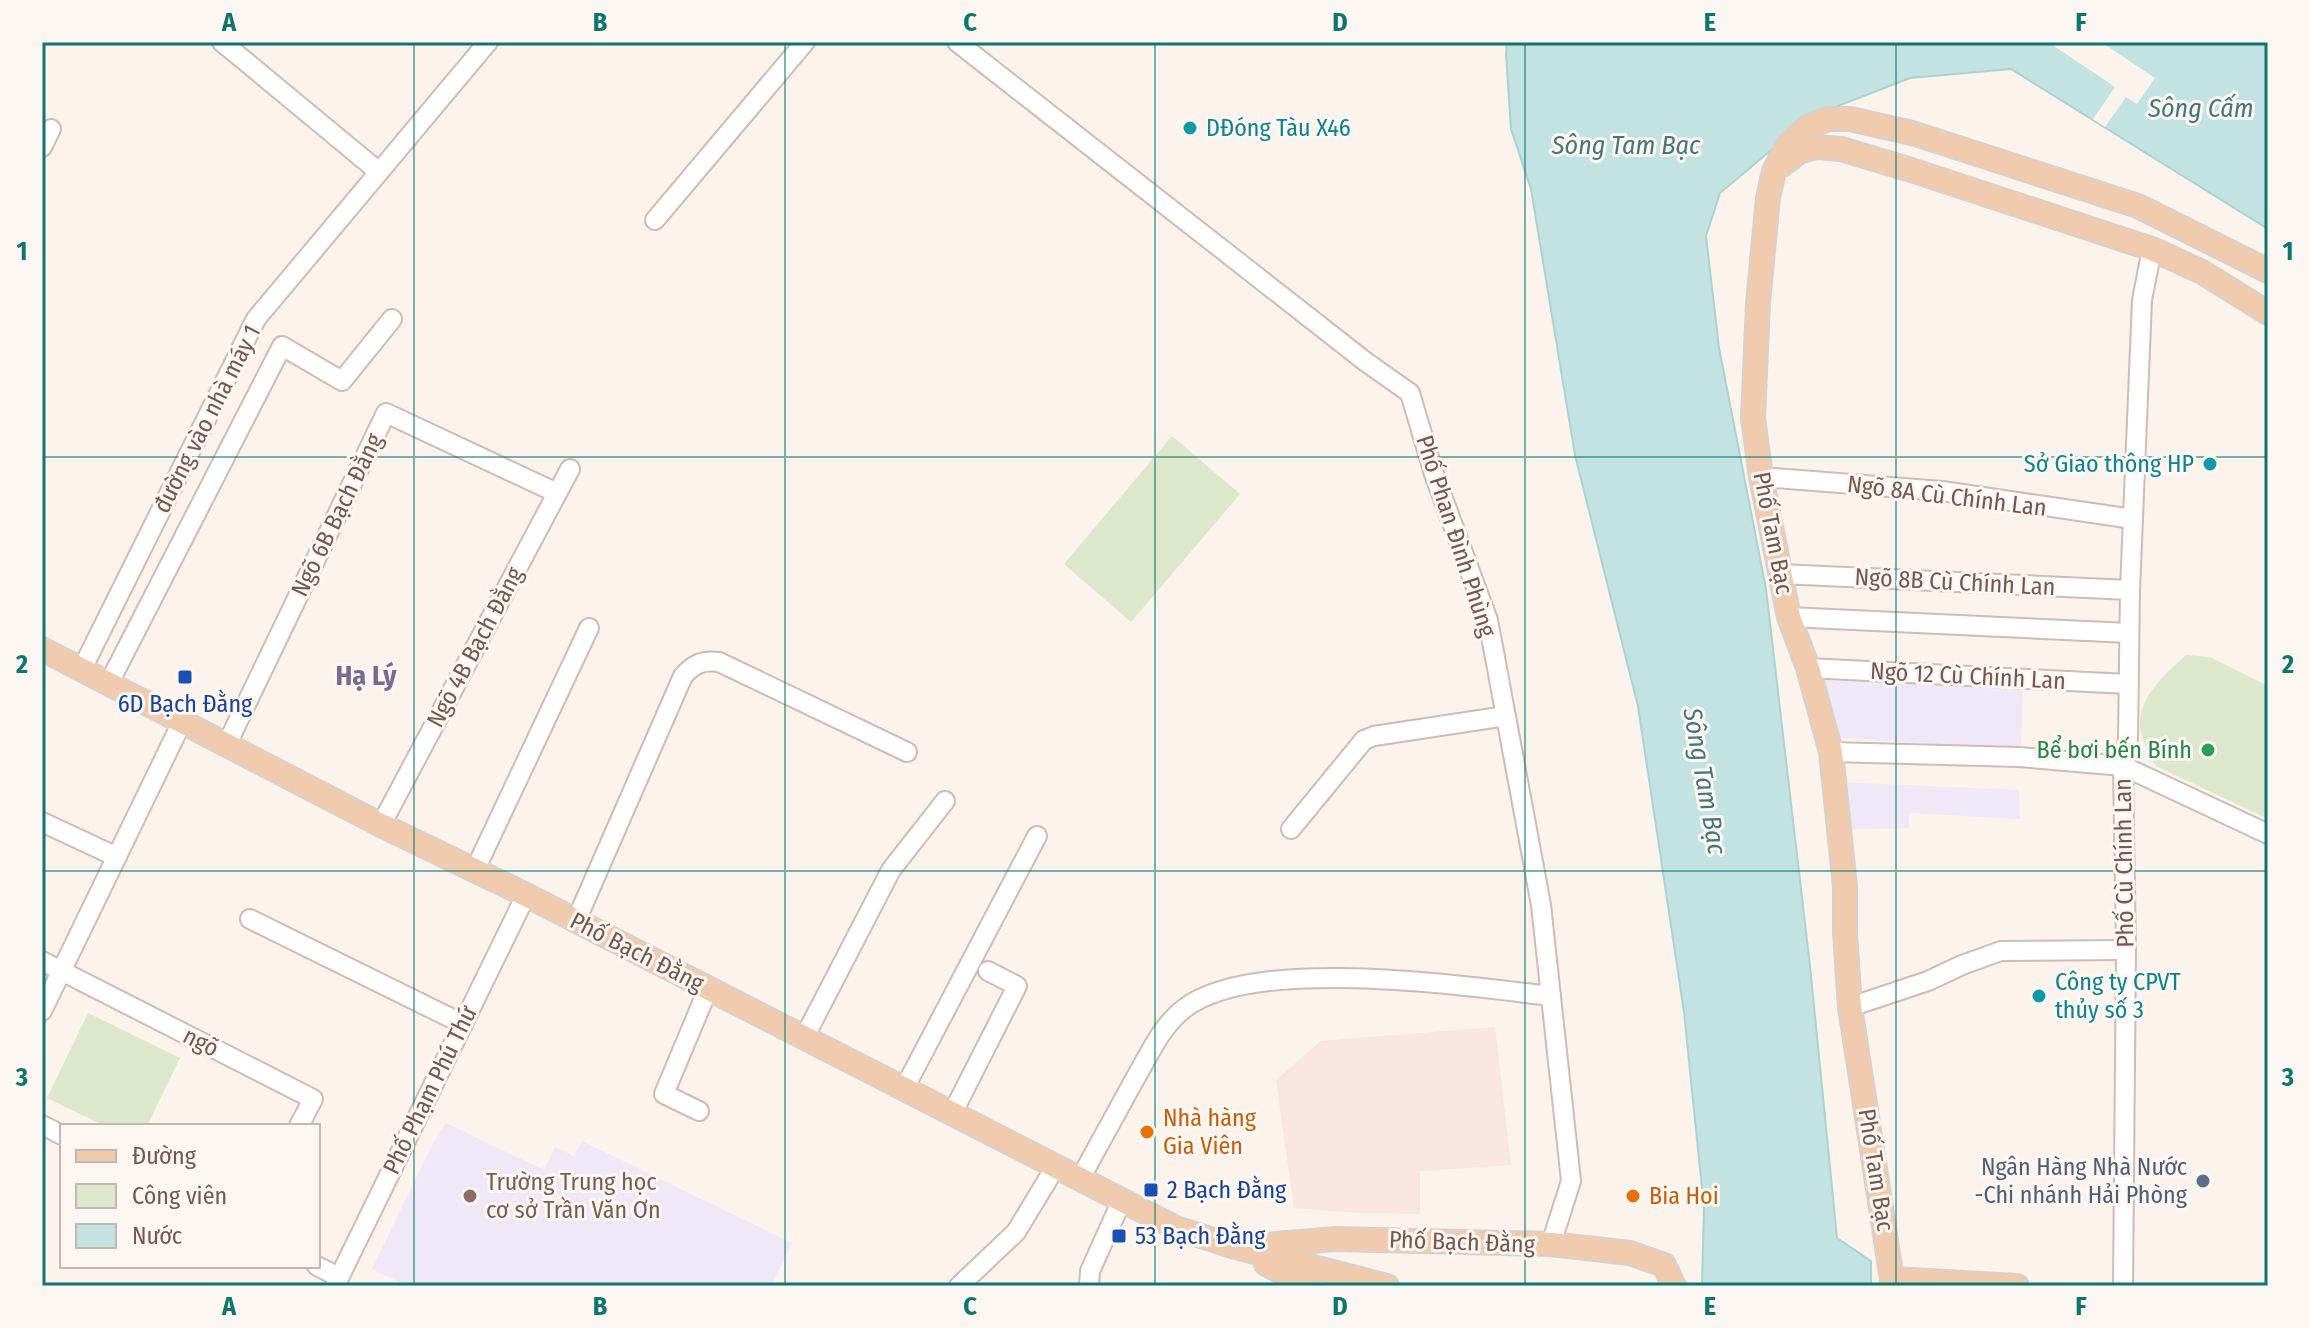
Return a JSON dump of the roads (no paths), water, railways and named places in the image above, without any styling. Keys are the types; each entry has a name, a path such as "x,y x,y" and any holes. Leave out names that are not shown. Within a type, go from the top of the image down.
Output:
{"main road":[{"path":"1774,171 1788,145 1809,126 1829,119 1850,119 1912,133 2138,206 2232,250 2268,271"},
{"path":"1774,171 1800,151 1817,147 1841,149 2152,249 2202,272 2268,313"},
{"name":"Phố Tam Bạc","path":"1774,171 1768,198 1758,303 1753,418 1761,477 1789,617 1808,668 1831,752 1845,887 1850,1007 1893,1282"},
{"name":"Phố Bạch Đằng","path":"42,649 381,825 526,895 1176,1228 1235,1247 1387,1286"},
{"name":"Phố Bạch Đằng","path":"1235,1247 1335,1239 1551,1244 1630,1253 1664,1265 1674,1286"},
{"name":"Phố Bạch Đằng","path":"1235,1247 1308,1286"},
{"path":"1893,1282 2017,1286"}],"street":[{"path":"222,42 379,172"},
{"name":"đường vào nhà máy 1","path":"82,669 256,319 488,42"},
{"path":"655,220 805,42"},
{"name":"Phố Phan Đình Phùng","path":"957,42 1366,362 1410,393 1434,474 1488,620 1541,905 1571,1181 1551,1244"},
{"path":"42,147 51,129"},
{"name":"Phố Cù Chính Lan","path":"2123,1286 2126,950 2123,766 2128,739 2130,590 2142,300 2152,249"},
{"path":"109,683 282,346 342,381 392,319"},
{"name":"Ngõ 6B Bạch Đằng","path":"227,744 386,413 557,493"},
{"name":"Ngõ 4B Bạch Đằng","path":"381,825 570,469"},
{"name":"Ngõ 8A Cù Chính Lan","path":"1761,477 1942,491 2133,519"},
{"name":"Ngõ 8B Cù Chính Lan","path":"1780,574 2130,590"},
{"path":"1789,617 2129,633"},
{"path":"475,870 589,628"},
{"path":"576,921 683,676 693,666 705,660 719,662 907,752"},
{"name":"Ngõ 12 Cù Chính Lan","path":"1808,668 2129,684"},
{"path":"1291,829 1364,740 1506,716"},
{"path":"42,1011 182,722"},
{"path":"1831,752 2019,757 2123,766 2268,834"},
{"path":"804,1038 891,870 945,801"},
{"path":"42,822 117,857"},
{"path":"904,1089 1037,836"},
{"name":"Phố Phạm Phú Thứ","path":"337,1282 526,895"},
{"path":"250,919 463,1024"},
{"path":"1850,1007 1928,981 2001,951 2126,950"},
{"name":"ngõ","path":"42,961 313,1099 300,1124"},
{"path":"952,1114 1017,986 988,971"},
{"path":"1080,1179 1163,1029 1185,1007 1224,988 1307,978 1454,985 1551,996"},
{"path":"699,1111 664,1094 708,989"},
{"path":"42,1125 60,1134"},
{"path":"959,1286 1016,1232 1056,1166"},
{"path":"1089,1286 1090,1271 1122,1200"},
{"path":"320,1268 337,1282"}],"water":[{"name":"Sông Tam Bạc","path":"1507,42 2268,42 2268,229 2011,69 1910,78 1812,116 1720,193 1706,236 1719,348 1766,589 1810,966 1837,1238 1871,1261 1871,1286 1702,1286 1704,1208 1684,1012 1638,706 1575,455 1531,189 1511,129"}],"place":[{"name":"DĐóng Tàu X46","path":"1190,128"},
{"name":"Sở Giao thông HP","path":"2210,464"},
{"name":"6D Bạch Đằng","path":"185,677"},
{"name":"Bể bơi bến Bính","path":"2208,750"},
{"name":"Công ty CPVT thủy số 3","path":"2039,996"},
{"name":"Nhà hàng Gia Viên","path":"1147,1132"},
{"name":"Ngân Hàng Nhà Nước -Chi nhánh Hải Phòng","path":"2203,1181"},
{"name":"2 Bạch Đằng","path":"1151,1190"},
{"name":"Trường Trung học cơ sở Trần Văn Ơn","path":"470,1196"},
{"name":"Bia Hoi","path":"1633,1196"},
{"name":"53 Bạch Đằng","path":"1119,1236"}],"district":[{"name":"Hạ Lý","path":"366,675"}],"water label":[{"name":"Sông Cấm","path":"2201,108"}]}
